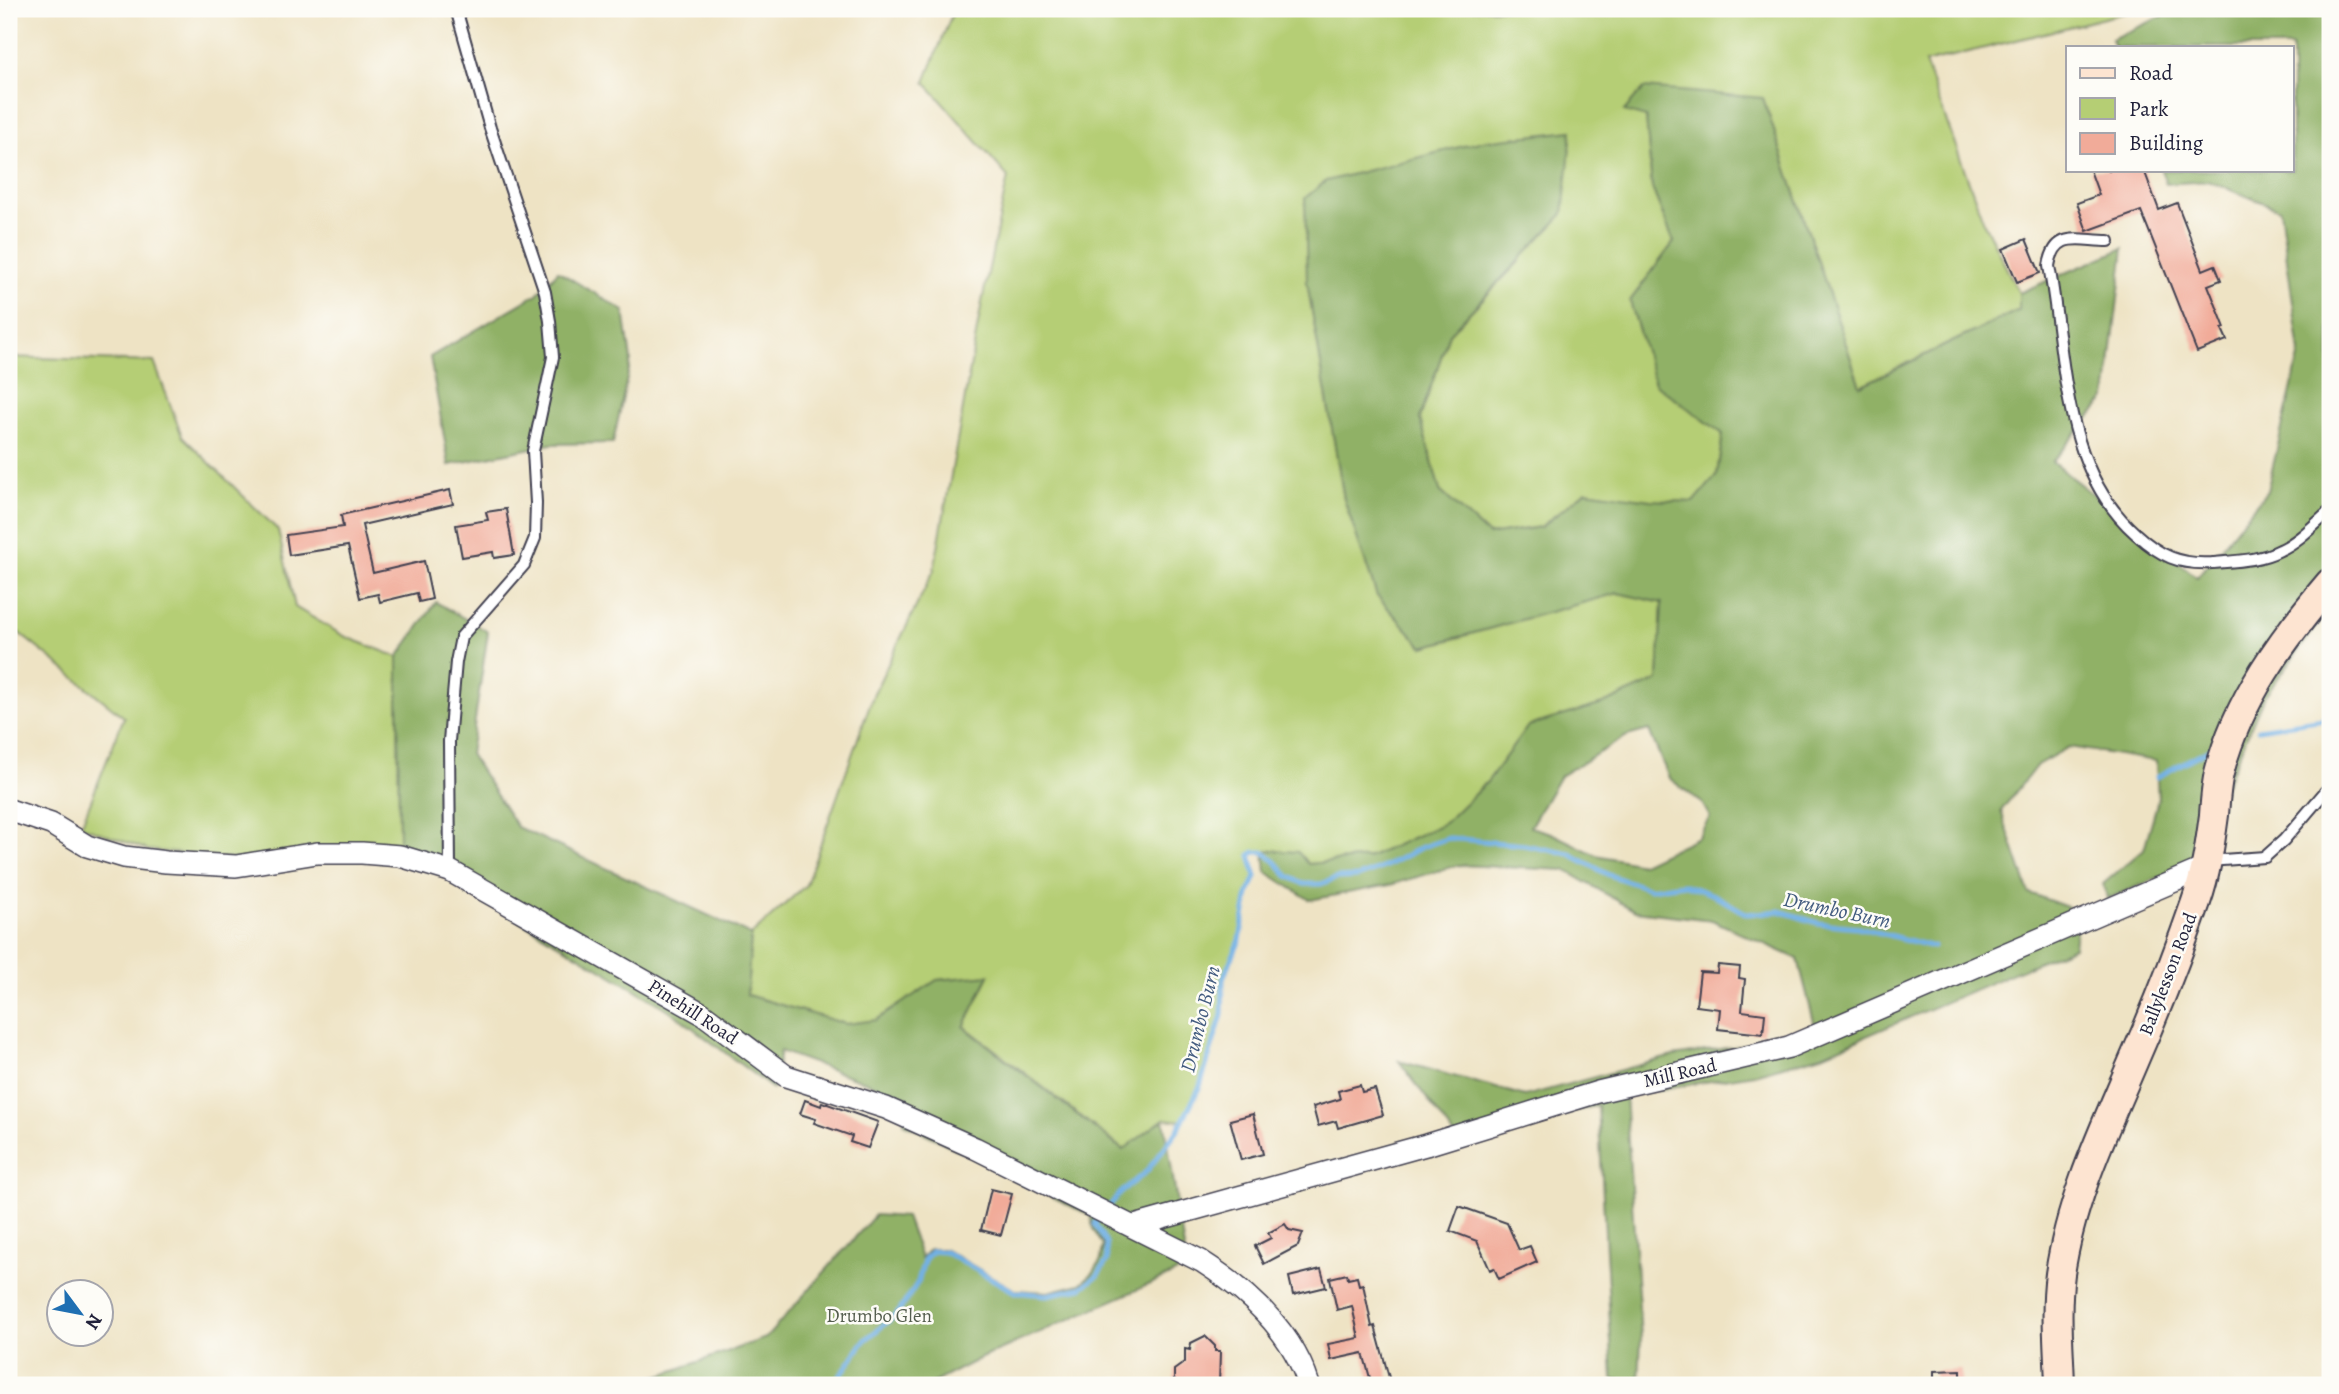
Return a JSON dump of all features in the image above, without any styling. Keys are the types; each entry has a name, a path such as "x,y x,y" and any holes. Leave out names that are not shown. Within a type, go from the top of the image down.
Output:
{"main road":[{"name":"Ballylesson Road","path":"2060,1385 2057,1307 2060,1274 2072,1215 2095,1150 2138,1052 2196,902 2207,864 2218,775 2229,737 2246,699 2330,583"}],"street":[{"name":"Pinehill Road","path":"9,810 51,824 87,846 124,857 236,866 317,853 362,853 400,856 450,871 703,1014 786,1076 886,1108 1096,1207 1201,1261 1256,1302 1302,1362 1309,1385"},
{"name":"Mill Road","path":"1125,1222 1426,1145 1598,1092 1789,1047 2207,864"}],"lane":[{"path":"450,871 449,741 456,662 461,637 524,565 535,538 533,451 553,356 545,292 490,128 456,9"},
{"path":"2109,241 2067,239 2058,243 2051,252 2049,266 2064,372 2080,444 2091,474 2124,524 2154,551 2180,562 2204,564 2251,560 2281,550 2330,511"},
{"path":"2207,864 2265,857 2284,840 2330,786"}],"green space":[{"path":"954,9 2140,9 1925,63 1985,225 2019,293 2019,310 1860,386 1763,98 1646,117 1652,188 1674,242 1630,301 1655,384 1723,434 1717,475 1695,502 1651,501 1586,491 1540,527 1488,535 1440,491 1420,418 1449,334 1519,262 1307,282 1344,499 1377,596 1424,647 1618,593 1662,602 1658,681 1603,704 1528,726 1487,782 1445,823 1368,858 1308,864 1271,850 1251,855 1256,877 1248,894 1240,940 1223,978 1222,1015 1200,1086 1183,1121 1164,1119 1124,1150 964,1026 989,976 937,980 876,1021 846,1024 747,995 751,935 806,885 874,693 934,570 982,302 1008,177 925,82"},
{"path":"2179,9 2330,9 2330,609 2263,698 2192,864 2107,899 2103,884 2144,849 2158,800 2156,761 2069,747 2037,765 2001,811 2029,893 2078,911 2074,947 1822,1055 1754,1074 1625,1095 1641,1338 1639,1384 1613,1379 1598,1105 1460,1143 1399,1061 1525,1096 1673,1056 1780,1040 1815,1026 1798,959 1712,920 1635,911 1565,870 1458,865 1390,885 1310,900 1266,872 1264,852 1271,850 1298,852 1308,864 1368,858 1445,823 1487,782 1528,726 1603,704 1658,680 1662,603 1618,593 1423,647 1377,596 1344,499 1307,282 1305,198 1326,181 1483,141 1572,131 1563,214 1449,334 1420,418 1440,491 1488,535 1541,527 1586,491 1651,500 1694,502 1717,475 1723,434 1655,384 1630,301 1674,242 1652,188 1646,117 1624,111 1644,88 1763,98 1860,386 2019,310 2019,293 2124,248 2106,398 2052,462 2197,577 2267,491 2300,353 2280,209 2208,181 2166,184 2162,172 2294,172 2294,46 2114,46 2111,39","holes":["1649,730 1669,778 1702,803 1710,817 1698,837 1642,864 1596,855 1551,833 1530,827 1560,776 1627,736"]},
{"path":"558,271 624,311 631,360 613,443 551,444 449,465 430,357 537,294"},
{"path":"9,357 154,362 182,436 278,530 295,607 344,636 398,657 399,848 239,860 148,850 81,826 124,717 9,625"},
{"name":"Drumbo Glen","path":"436,602 488,632 470,754 517,827 751,935 747,995 846,1024 876,1020 937,980 989,975 964,1027 1123,1150 1164,1119 1187,1268 981,1358 929,1385 633,1385 766,1338 875,1215 906,1217 921,1258 930,1249 944,1249 1015,1290 1048,1292 1080,1284 1093,1273 1101,1260 1103,1245 1093,1229 1091,1216 904,1123 907,1097 780,1051 773,1089 669,1010 399,848 398,657"}],"building":[{"path":"2091,172 2145,172 2159,210 2177,203 2203,270 2215,265 2221,280 2208,285 2227,340 2197,352 2141,211 2087,231 2077,203 2099,195"},
{"path":"2026,239 2040,273 2017,282 2003,249"},
{"path":"450,490 453,504 362,525 373,573 424,561 432,599 419,602 417,593 380,602 378,594 360,598 348,546 289,555 286,535 343,527 341,515"},
{"path":"506,509 514,555 494,558 493,552 462,557 456,525 488,520 486,512"},
{"path":"1718,965 1740,967 1739,978 1745,979 1742,1011 1765,1014 1763,1034 1718,1029 1720,1009 1696,1006 1700,972 1717,973"},
{"path":"1360,1085 1362,1092 1375,1089 1383,1115 1338,1128 1336,1121 1318,1126 1313,1107 1340,1099 1338,1091"},
{"path":"805,1100 821,1106 822,1102 878,1122 868,1148 850,1142 852,1136 814,1123 816,1119 800,1114"},
{"path":"1253,1114 1263,1154 1241,1160 1230,1120"},
{"path":"991,1189 1012,1194 1001,1235 981,1230"},
{"path":"1459,1206 1507,1223 1519,1250 1530,1246 1537,1262 1499,1279 1494,1268 1490,1270 1477,1241 1450,1231"},
{"path":"1285,1224 1289,1230 1303,1233 1298,1246 1264,1264 1255,1246 1271,1238 1268,1233"},
{"path":"1321,1269 1326,1287 1293,1295 1289,1277"},
{"path":"1347,1274 1348,1279 1357,1277 1359,1285 1363,1284 1372,1327 1375,1326 1391,1385 1372,1385 1363,1353 1331,1360 1328,1344 1359,1338 1352,1306 1337,1310 1330,1278"},
{"path":"1205,1336 1215,1346 1215,1351 1220,1351 1219,1385 1177,1385 1174,1370 1185,1362 1185,1349 1190,1350 1191,1343"},
{"path":"1961,1370 1961,1385 1934,1385 1934,1371"}],"waterway":[{"name":"Drumbo Burn","path":"2258,729 2330,718"},
{"name":"Drumbo Burn","path":"2157,777 2213,747"},
{"name":"Drumbo Burn","path":"1107,1209 1120,1193 1147,1171 1179,1128 1200,1086 1222,1015 1223,978 1240,940 1248,894 1256,877 1250,855 1255,852 1264,852 1288,876 1304,884 1321,884 1337,878 1358,877 1422,847 1449,838 1524,845 1570,854 1609,875 1650,889 1683,884 1714,895 1747,914 1780,911 1818,923 1858,927 1933,947"},
{"name":"Drumbo Burn","path":"834,1385 864,1341 898,1313 918,1282 924,1260 932,1251 945,1252 1015,1292 1047,1295 1081,1288 1097,1276 1107,1261 1106,1243 1095,1224 1100,1217"}]}
